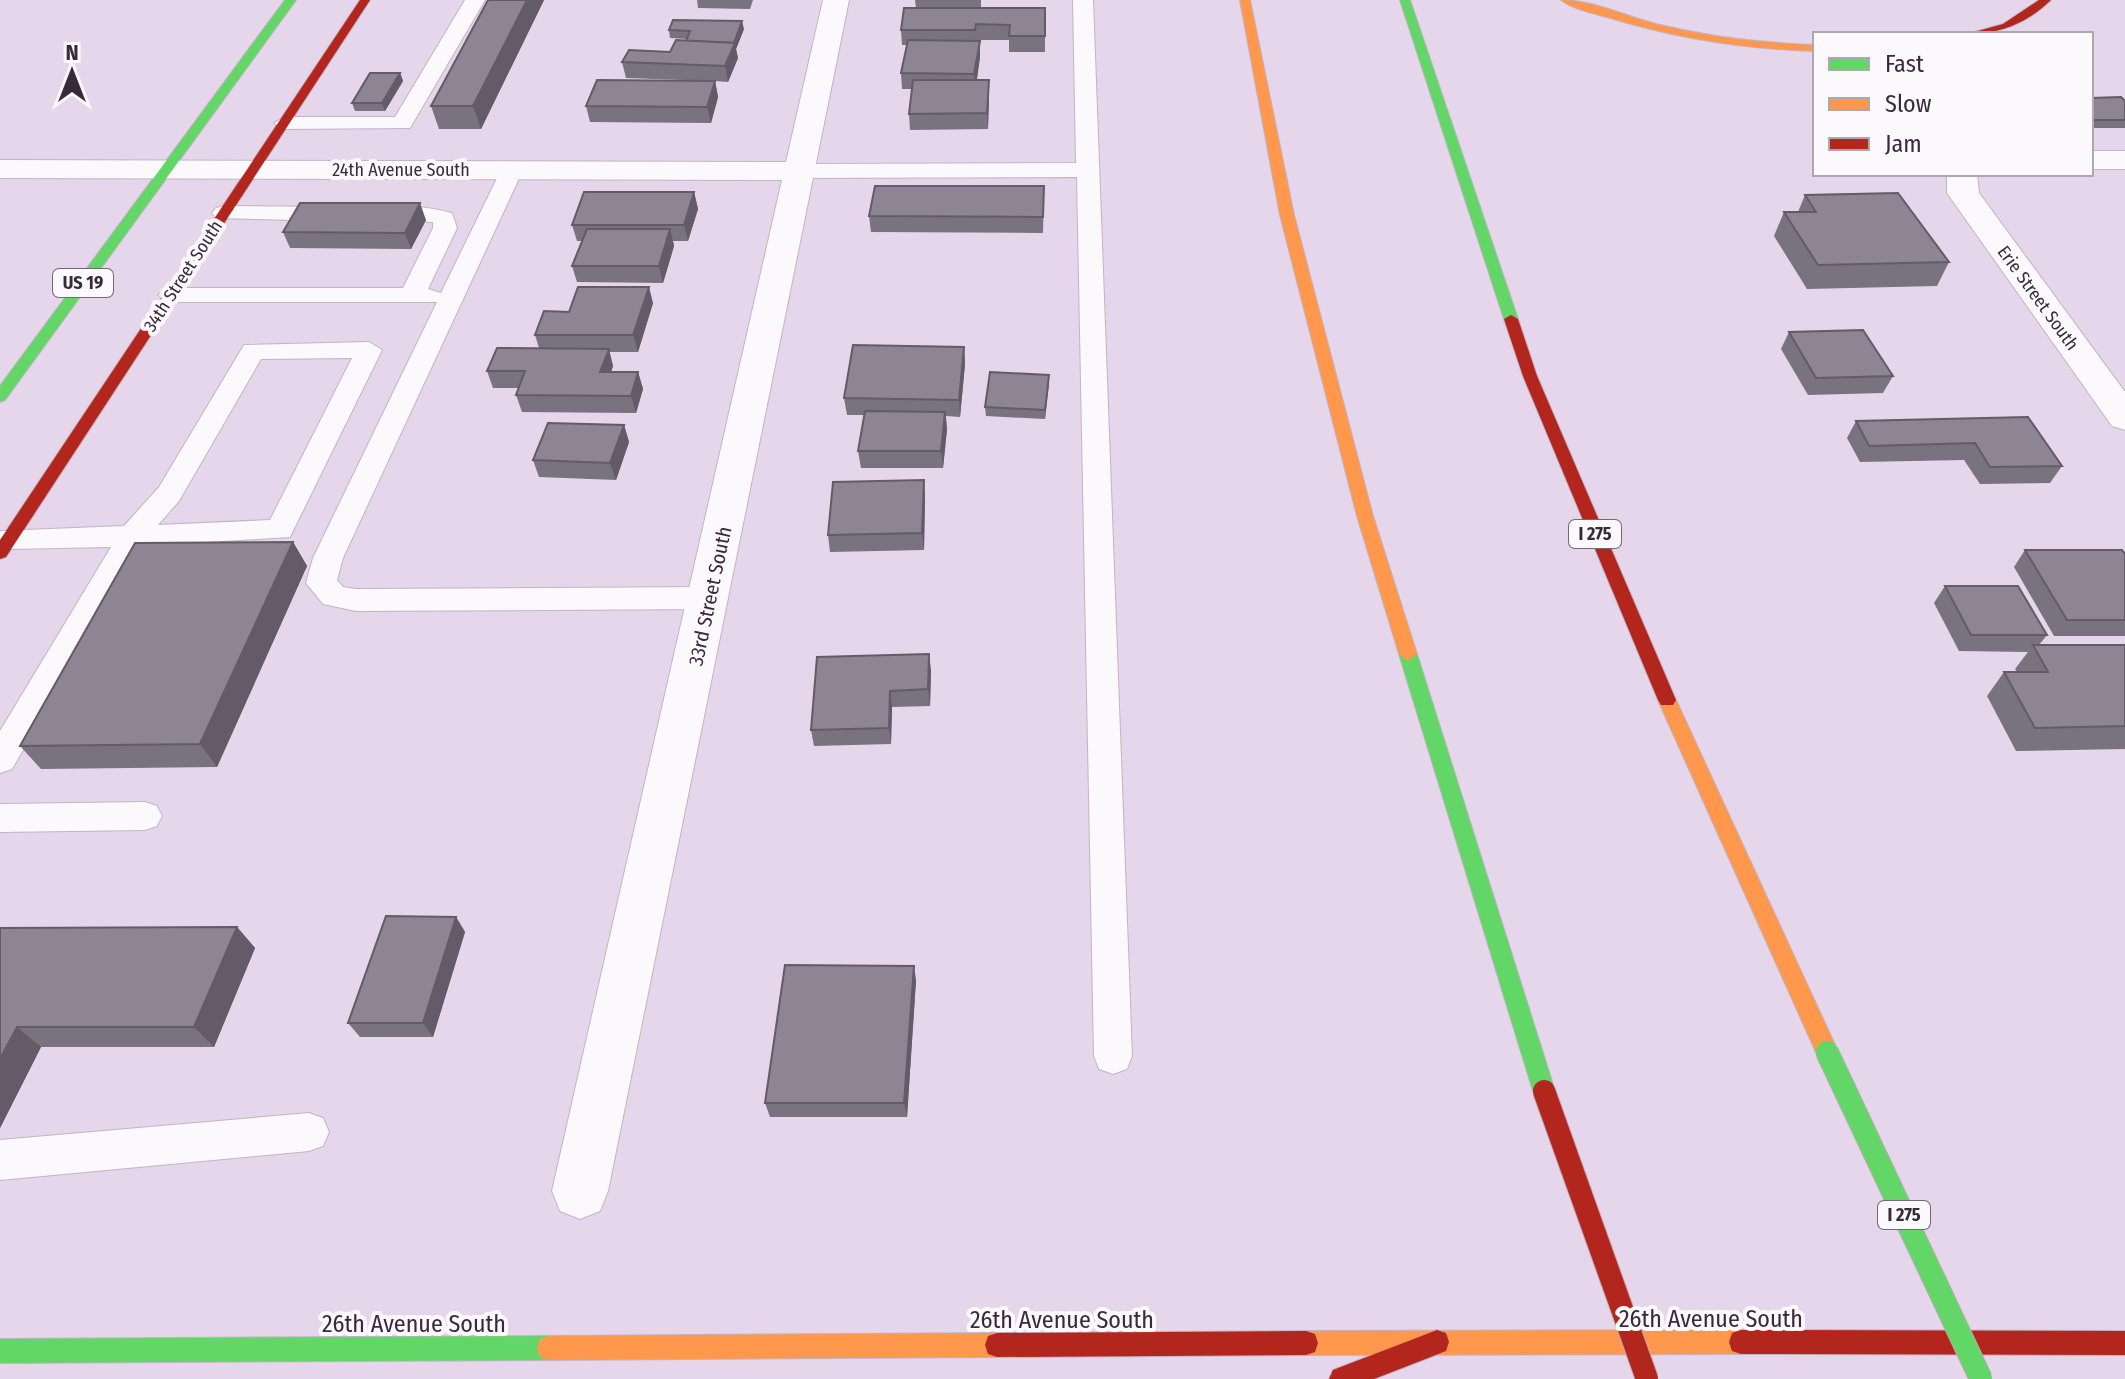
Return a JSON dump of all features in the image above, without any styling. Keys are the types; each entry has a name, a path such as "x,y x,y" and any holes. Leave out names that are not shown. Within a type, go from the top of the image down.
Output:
{"main road":[{"name":"US 19","path":"0,397 291,0"},
{"name":"34th Street South","path":"4,546 365,0"},
{"path":"1245,0 1287,215 1365,516 1544,1091 1647,1379"},
{"name":"I 275","path":"1405,0 1530,376 1633,626 1827,1052 1981,1379"},
{"path":"1566,0 1662,30 1729,44 1813,48"},
{"path":"1982,32 2007,26 2046,0"},
{"path":"1342,1379 1437,1342"},
{"name":"26th Avenue South","path":"0,1351 1437,1342 2125,1343"}],"street":[{"name":"33rd Street South","path":"580,1191 802,171 836,0"},
{"path":"2093,160 2125,160"},
{"name":"24th Avenue South","path":"0,169 802,171"},
{"name":"Erie Street South","path":"1962,176 1963,193 2125,418"}],"lane":[{"path":"285,123 402,123 475,0"},
{"path":"1083,0 1113,1056"},
{"path":"512,170 328,558 321,583 334,596 356,600 710,598"},
{"path":"802,171 1088,170"},
{"path":"224,213 429,214 444,218 445,228 412,296"},
{"path":"170,295 452,296"},
{"path":"0,760 134,534 169,494 253,351 369,350 280,530 134,534 4,546"},
{"path":"0,818 145,816"},
{"path":"0,1160 309,1132"}],"building":[{"path":"488,0 527,0 473,106 431,106"},
{"path":"904,8 1045,8 1045,36 1009,36 1010,25 976,24 975,30 901,30"},
{"path":"673,20 742,21 734,43 686,41 690,31 669,30"},
{"path":"676,40 735,43 725,66 622,62 629,50 670,52"},
{"path":"908,40 980,41 974,74 901,73"},
{"path":"370,73 400,73 382,103 352,103"},
{"path":"597,80 715,81 707,107 586,106"},
{"path":"913,80 989,80 987,113 909,114"},
{"path":"2121,97 2125,101 2125,120 2093,120 2093,98"},
{"path":"875,186 1044,186 1043,217 869,216"},
{"path":"584,192 694,192 684,225 572,225"},
{"path":"1898,193 1949,262 1818,265 1784,212 1816,212 1805,195"},
{"path":"300,203 420,203 405,233 283,232"},
{"path":"587,229 670,229 659,266 572,266"},
{"path":"578,287 649,287 633,335 535,335 544,311 569,312"},
{"path":"1863,330 1893,376 1816,378 1789,332"},
{"path":"853,345 964,347 959,400 844,398"},
{"path":"497,348 609,349 600,372 638,372 631,396 516,395 525,371 487,371"},
{"path":"990,372 1049,375 1045,410 985,407"},
{"path":"865,411 945,412 941,451 858,451"},
{"path":"2028,417 2062,466 1990,467 1975,443 1869,446 1856,421"},
{"path":"548,423 624,425 610,463 533,460"},
{"path":"924,480 922,533 828,535 833,482"},
{"path":"293,542 200,744 20,746 135,543"},
{"path":"2025,550 2122,550 2125,554 2125,620 2067,620"},
{"path":"1945,586 2018,586 2047,635 1971,635"},
{"path":"2033,645 2125,645 2125,726 2035,728 2004,672 2048,672"},
{"path":"929,654 928,689 890,691 889,728 811,730 817,657"},
{"path":"386,916 456,917 423,1023 348,1023"},
{"path":"237,927 194,1027 17,1027 0,1059 0,928"},
{"path":"785,965 914,966 904,1103 765,1103"}],"traffic: fast":[{"path":"0,397 291,0"},
{"path":"1405,0 1511,319"},
{"path":"1408,654 1544,1091"},
{"path":"1827,1052 1981,1379"},
{"path":"0,1351 549,1348"}],"traffic: slow":[{"path":"1245,0 1287,215 1365,516 1408,654"},
{"path":"1566,0 1627,20 1688,35 1751,44 1813,48"},
{"path":"1667,700 1827,1052"},
{"path":"1306,1343 1741,1342"},
{"path":"549,1348 997,1345"}],"traffic: jam":[{"path":"0,553 365,0"},
{"path":"1982,32 2007,26 2046,0"},
{"path":"1511,319 1530,376 1667,700"},
{"path":"1544,1091 1647,1379"},
{"path":"1342,1379 1437,1342"},
{"path":"1741,1342 2125,1343"},
{"path":"997,1345 1306,1343"}]}
